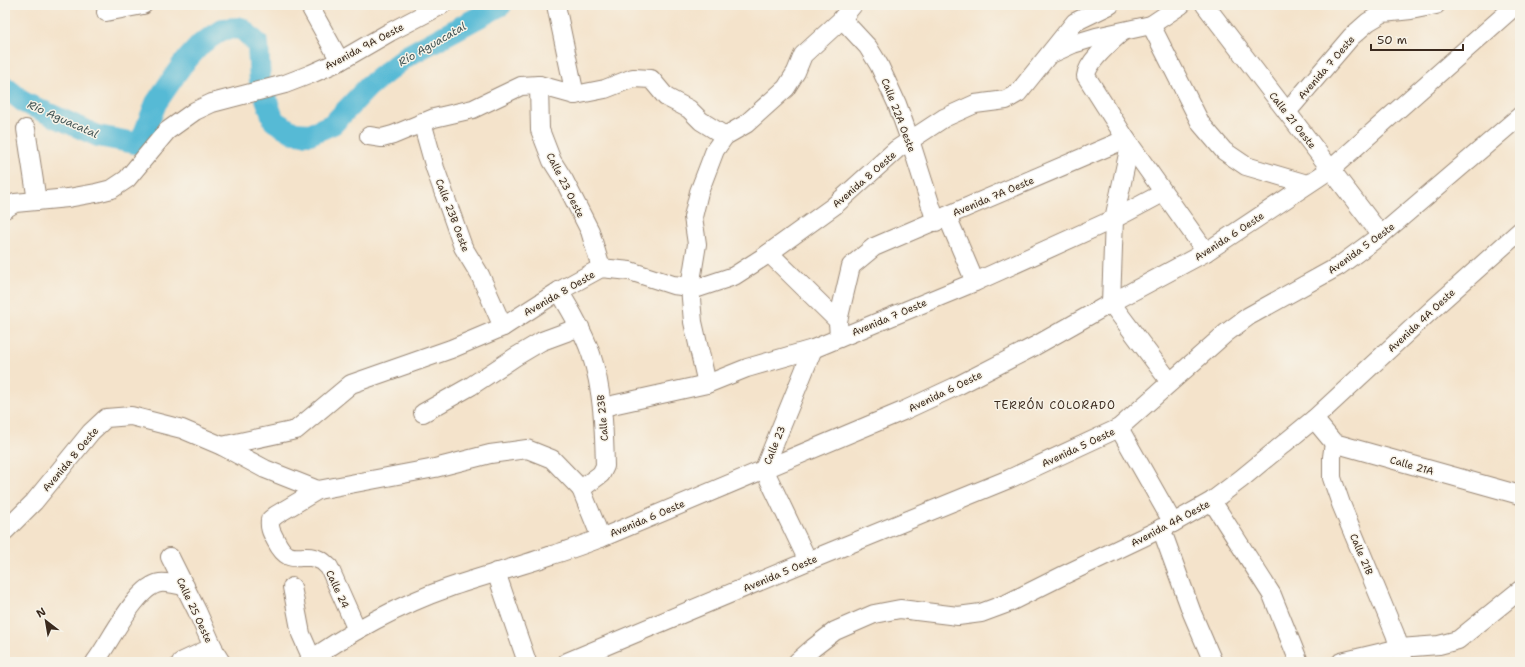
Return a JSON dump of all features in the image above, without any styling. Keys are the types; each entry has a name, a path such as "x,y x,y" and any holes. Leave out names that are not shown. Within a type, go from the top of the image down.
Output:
{"street":[{"path":"106,12 143,5"},
{"path":"308,5 340,61"},
{"name":"Avenida 9A Oeste","path":"5,210 15,203 96,194 112,188 127,178 167,130 195,111 212,103 285,84 340,61 390,32 442,5"},
{"path":"556,5 575,95"},
{"path":"1048,55 1075,22 1110,5"},
{"name":"Avenida 8 Oeste","path":"7,532 34,502 91,432 106,418 131,416 182,429 222,446 296,430 351,384 451,349 503,327 559,291 602,268 630,271 672,285 698,288 734,276 769,253 834,206 897,149 944,118 975,104 1006,100 1018,93 1048,55 1073,44 1090,39 1151,25 1181,5"},
{"name":"Calle 21 Oeste","path":"1205,5 1381,235"},
{"name":"Avenida 7 Oeste","path":"1287,112 1351,37 1368,22 1383,13 1411,10 1436,5"},
{"name":"Avenida 6 Oeste","path":"310,661 357,630 410,603 446,588 552,556 601,538 903,411 959,385 1035,346 1206,252 1331,169 1516,5"},
{"path":"707,384 693,322 690,287 697,244 693,217 699,192 715,150 725,136 746,124 786,88 796,72 803,55 847,12"},
{"name":"Calle 22A Oeste","path":"847,12 879,65 897,104 941,219 975,282"},
{"path":"1151,25 1201,124 1224,151 1246,166 1307,184"},
{"path":"1122,32 1099,55 1087,71 1086,76 1128,142 1206,252"},
{"path":"369,136 382,138 434,118 473,109 521,86 539,85 575,95 605,90 633,78 651,79 666,97 689,109 701,121 725,136"},
{"name":"Calle 23 Oeste","path":"539,85 540,130 552,162 564,180 590,231 602,268"},
{"name":"Avenida 5 Oeste","path":"567,662 1009,478 1119,428 1226,333 1249,316 1339,266 1381,235 1520,116"},
{"name":"Calle 23B Oeste","path":"422,122 435,168 463,247 480,276 503,327"},
{"path":"26,129 37,201"},
{"path":"1128,142 1114,219 1111,303 1170,382"},
{"name":"Avenida 7A Oeste","path":"839,330 851,266 874,247 1128,142"},
{"name":"Avenida 7 Oeste","path":"603,407 707,384 747,368 813,349 839,330 975,282 1114,219 1163,193"},
{"name":"Avenida 4A Oeste","path":"797,662 836,631 874,614 900,610 958,616 981,613 1008,603 1167,526 1212,500 1241,479 1314,419 1436,306 1520,231"},
{"path":"769,253 839,330"},
{"name":"Calle 23B","path":"559,291 580,327 591,355 603,407 605,466 601,474 581,489"},
{"path":"423,413 471,386 542,341 580,327"},
{"name":"Calle 23","path":"808,561 764,469 813,349"},
{"path":"1314,419 1334,443"},
{"path":"1119,428 1167,526 1192,613 1213,662"},
{"name":"Calle 21A","path":"1334,443 1520,496"},
{"name":"Calle 21B","path":"1334,443 1332,478 1402,655"},
{"path":"222,446 265,469 318,490 435,468 490,454 527,449 552,460 581,489 601,538"},
{"name":"Calle 24","path":"318,490 276,515 270,520 269,528 281,550 286,555 293,557 310,557 322,561 329,567 357,630"},
{"path":"1212,500 1272,595 1299,662"},
{"name":"Calle 25 Oeste","path":"170,557 217,654"},
{"path":"496,572 527,662"},
{"path":"95,662 135,601 148,588 160,583 185,586"},
{"path":"292,587 300,634 310,661"},
{"path":"1341,662 1402,655 1458,640 1520,590"},
{"path":"181,662 217,654"}],"waterway":[{"name":"Río Aguacatal","path":"5,87 25,103 98,136 140,144 156,103 182,65 201,44 223,29 241,28 258,44 260,82 274,121 294,133 310,134 333,124 369,86 407,56 501,5"}],"district":[{"name":"TERRÓN COLORADO","path":"1055,405"}]}
